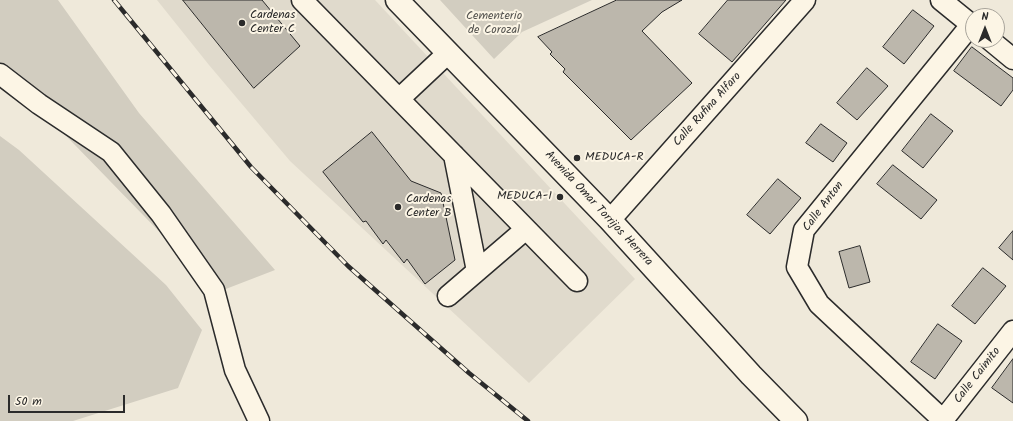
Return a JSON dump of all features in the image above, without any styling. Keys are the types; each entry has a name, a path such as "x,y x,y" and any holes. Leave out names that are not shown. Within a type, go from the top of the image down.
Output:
{"main road":[{"name":"Avenida Omar Torrijos Herrera","path":"397,0 610,220 751,375 796,421"}],"street":[{"path":"302,0 577,281"},
{"name":"Calle Rufina Alfaro","path":"610,220 805,0"},
{"path":"941,0 965,20"},
{"name":"Calle Anton","path":"943,421 819,304 797,267 804,230 965,34"},
{"path":"1000,48 1013,59"},
{"path":"399,99 448,53"},
{"path":"0,74 39,104 111,152 161,214 214,290 236,370 259,421"},
{"path":"454,155 477,271"},
{"path":"448,296 526,229"},
{"name":"Calle Caimito","path":"943,421 1013,332"}],"shaded area":[{"path":"157,0 375,0 635,279 529,383 290,161 209,65"}],"green space":[{"path":"0,0 58,0 139,113 275,270 218,292 0,68"},
{"name":"Cementerio de Corozal","path":"440,0 592,0 522,32 494,59"},
{"path":"0,136 19,150 166,285 202,330 178,388 73,421 0,421"}],"building":[{"name":"Cardenas Center C","path":"183,0 262,0 300,46 254,88"},
{"path":"617,0 682,0 662,12 642,31 692,83 631,140 563,72 565,69 550,54 552,52 538,37"},
{"path":"728,0 786,0 732,62 699,34"},
{"path":"913,10 934,26 904,64 883,47"},
{"path":"971,48 973,48 1013,78 1013,90 1001,106 954,71"},
{"path":"867,68 888,86 857,120 837,103"},
{"path":"931,114 953,131 923,168 902,151"},
{"path":"821,124 847,143 833,162 806,143"},
{"name":"Cardenas Center B","path":"372,132 411,181 441,193 455,260 425,284 407,259 404,263 386,240 383,244 366,221 363,222 323,172"},
{"path":"893,165 937,200 921,219 877,184"},
{"path":"778,179 801,198 770,234 747,215"},
{"path":"1013,231 1013,260 999,248"},
{"path":"860,246 870,282 849,288 839,252"},
{"path":"983,268 1006,286 975,324 952,306"},
{"path":"938,324 962,341 935,379 911,362"},
{"path":"1013,359 1013,403 992,388"}],"railway":[{"path":"114,0 251,167 348,266 469,373 528,421"}],"place":[{"name":"Cardenas Center C","path":"242,23"},
{"name":"MEDUCA-R","path":"577,158"},
{"name":"MEDUCA-I","path":"560,197"},
{"name":"Cardenas Center B","path":"398,207"}]}
